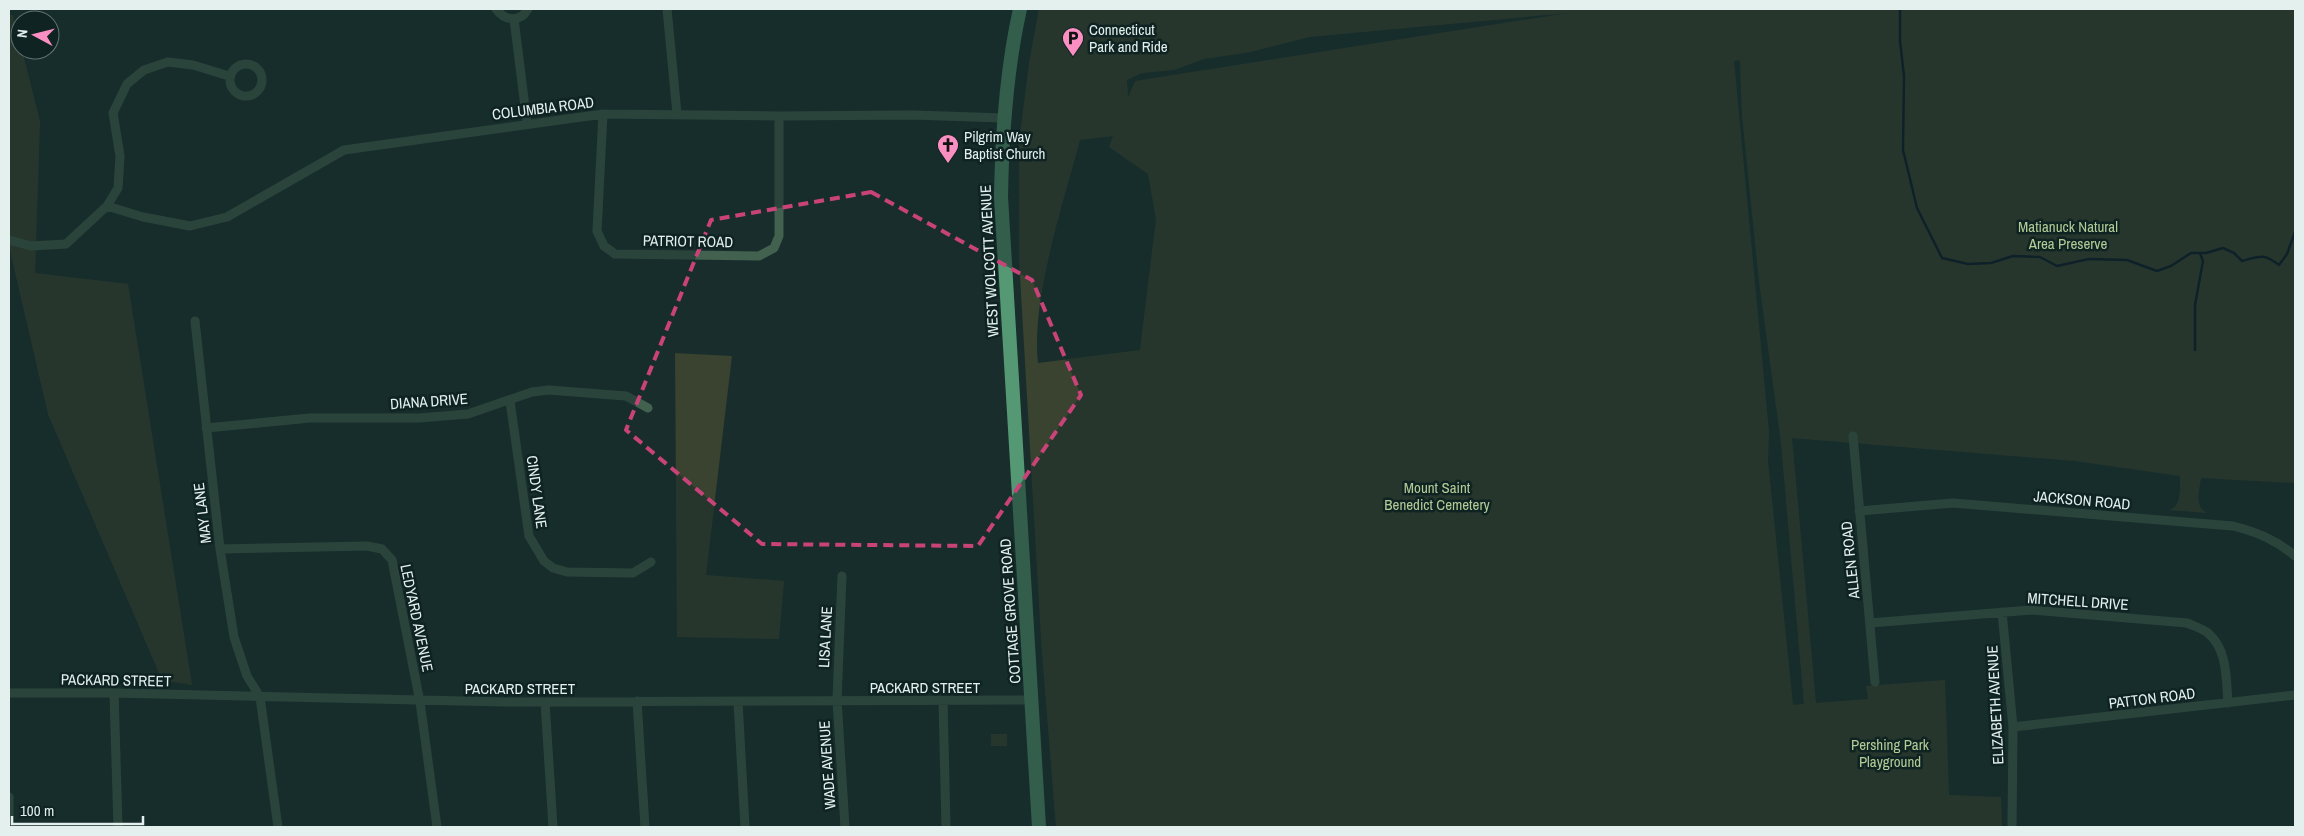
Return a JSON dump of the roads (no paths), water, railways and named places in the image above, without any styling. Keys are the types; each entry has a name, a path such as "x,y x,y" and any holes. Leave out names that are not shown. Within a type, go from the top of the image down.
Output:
{"main road":[{"name":"WEST WOLCOTT AVENUE","path":"1012,393 1001,202 1004,118 1014,38 1020,9"},
{"name":"COTTAGE GROVE ROAD","path":"1012,393 1039,827"}],"street":[{"path":"496,9 501,15 514,19 521,17 528,9"},
{"path":"667,9 677,114"},
{"path":"514,19 527,123"},
{"path":"9,240 32,246 66,244 107,206 118,188 120,156 113,113 127,84 144,70 168,62 193,65 229,76"},
{"name":"COLUMBIA ROAD","path":"107,206 144,217 190,226 227,217 344,150 527,123 603,114 913,115 1004,118"},
{"name":"PATRIOT ROAD","path":"603,114 597,231 604,246 615,254 759,256 774,248 779,236 779,116"},
{"name":"MAY LANE","path":"194,321 220,549 234,637 247,676 260,697"},
{"name":"DIANA DRIVE","path":"206,428 310,418 419,418 468,414 532,392 549,390 626,396 648,408"},
{"name":"CINDY LANE","path":"510,401 528,536 544,561 553,568 567,572 624,573 633,573 651,562"},
{"name":"ALLEN ROAD","path":"1853,436 1875,682"},
{"name":"JACKSON ROAD","path":"1859,510 1953,503 2233,526 2257,532 2281,544 2295,556"},
{"name":"LEDYARD AVENUE","path":"220,549 367,546 382,549 392,560 420,702 438,827"},
{"name":"LISA LANE","path":"837,700 842,576"},
{"name":"MITCHELL DRIVE","path":"1870,623 2031,610 2187,623 2208,633 2219,646 2225,664 2228,703"},
{"name":"ELIZABETH AVENUE","path":"2002,612 2013,728 2012,827"},
{"path":"114,693 118,827"},
{"name":"PACKARD STREET","path":"9,694 114,693 420,702 1032,700"},
{"name":"PATTON ROAD","path":"2013,728 2295,695"},
{"path":"260,697 278,827"},
{"name":"WADE AVENUE","path":"837,700 846,827"},
{"path":"636,701 645,827"},
{"path":"943,701 946,827"},
{"path":"545,702 553,827"},
{"path":"738,702 746,827"},
{"path":"9,797 9,827"}],"waterway":[{"path":"1900,9 1900,41 1904,76 1903,150 1917,208 1942,258 1968,264 1991,263 2013,256 2040,257 2057,266 2089,259 2127,260 2157,271 2171,266 2191,253 2206,253 2223,248 2234,253 2242,261 2265,257 2279,265 2287,254 2295,232"},
{"path":"2195,350 2195,305 2203,261 2200,253"}],"place":[{"name":"Connecticut Park and Ride","path":"1073,57"},
{"name":"Pilgrim Way Baptist Church","path":"948,164"}],"park label":[{"name":"Matianuck Natural Area Preserve","path":"2068,234"},
{"name":"Mount Saint Benedict Cemetery","path":"1437,496"},
{"name":"Pershing Park Playground","path":"1890,752"}]}
